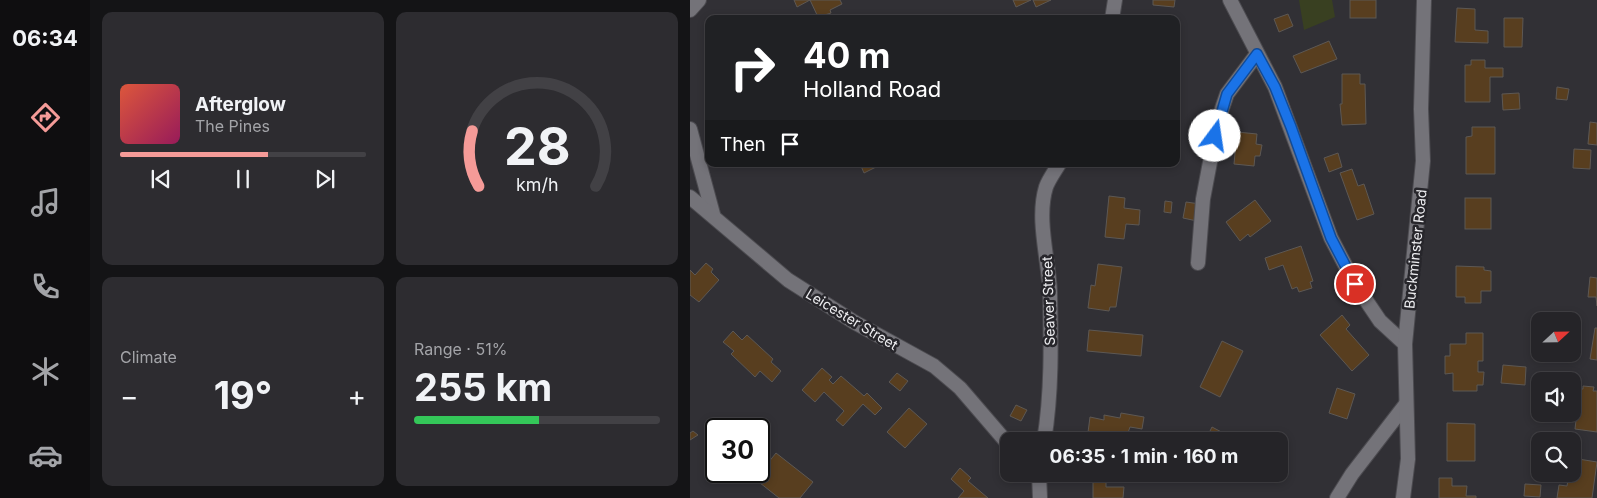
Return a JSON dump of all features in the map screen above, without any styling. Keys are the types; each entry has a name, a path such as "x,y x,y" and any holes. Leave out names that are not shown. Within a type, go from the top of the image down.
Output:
{"street":[{"path":"690,10 699,0"},
{"path":"1113,15 1115,0"},
{"path":"1230,0 1285,111 1335,246 1355,284 1380,321 1405,344"},
{"name":"Buckminster Road","path":"1403,498 1408,459 1405,344 1423,161 1421,109 1424,0"},
{"path":"1198,264 1203,199 1218,120 1227,94 1257,54"},
{"path":"690,129 712,214"},
{"name":"Seaver Street","path":"1045,432 1048,415 1050,291 1044,213 1046,188 1057,167"},
{"name":"Leicester Street","path":"690,197 788,280 854,322 934,366 960,388 1000,435"},
{"path":"1337,498 1352,474 1406,404"},
{"path":"1039,482 1040,498"}],"green space":[{"path":"1299,0 1332,0 1335,17 1304,30"}],"building":[{"path":"794,0 810,0 797,7"},
{"path":"810,0 840,0 842,4 830,10 831,13 817,15"},
{"path":"1013,0 1031,0 1016,7"},
{"path":"1033,0 1051,0 1036,7"},
{"path":"1153,0 1175,0 1174,7 1153,5"},
{"path":"1350,0 1376,0 1376,18 1350,18"},
{"path":"1457,8 1475,9 1475,30 1488,31 1488,43 1455,42"},
{"path":"1288,14 1293,26 1279,32 1274,19"},
{"path":"1504,18 1523,18 1522,47 1504,47"},
{"path":"1329,41 1337,59 1301,73 1293,56"},
{"path":"1471,60 1485,60 1485,68 1503,68 1503,77 1490,77 1490,102 1465,102 1465,65 1471,65"},
{"path":"1342,74 1360,74 1360,84 1365,84 1366,124 1342,125 1340,104 1342,104"},
{"path":"1557,87 1569,89 1567,100 1556,99"},
{"path":"1519,93 1520,109 1503,110 1502,94"},
{"path":"1590,122 1597,123 1597,145 1588,144"},
{"path":"1472,127 1495,127 1495,174 1466,174 1466,137 1472,136"},
{"path":"1237,132 1257,134 1256,144 1262,145 1260,156 1255,156 1254,166 1234,164"},
{"path":"1574,149 1591,150 1590,169 1573,168"},
{"path":"1338,153 1342,167 1329,172 1324,158"},
{"path":"861,167 876,167 864,173"},
{"path":"1352,169 1358,186 1364,184 1374,214 1357,220 1340,173"},
{"path":"1109,196 1125,198 1124,208 1140,210 1139,225 1126,224 1124,239 1105,237"},
{"path":"1465,198 1491,198 1491,229 1465,229"},
{"path":"1255,200 1271,221 1250,237 1248,234 1240,241 1226,222"},
{"path":"1165,201 1172,202 1171,213 1164,212"},
{"path":"1186,202 1200,204 1197,221 1183,218"},
{"path":"1301,246 1313,281 1310,282 1312,288 1299,292 1297,287 1292,289 1283,265 1269,270 1265,258"},
{"path":"706,263 713,269 711,272 719,280 699,302 690,295 690,270 695,275"},
{"path":"1098,264 1122,267 1116,307 1110,307 1109,311 1088,308 1091,285 1095,286"},
{"path":"1456,266 1484,267 1484,270 1491,271 1491,291 1481,291 1481,303 1465,303 1465,297 1456,297"},
{"path":"1590,277 1597,278 1597,306 1596,297 1588,297"},
{"path":"1342,315 1350,325 1346,329 1369,355 1352,371 1320,335"},
{"path":"1595,328 1597,328 1597,360 1590,359"},
{"path":"1089,330 1143,335 1141,356 1087,351"},
{"path":"733,331 742,340 747,335 773,359 771,362 781,371 772,382 760,371 755,377 731,354 734,351 723,342"},
{"path":"1466,333 1483,333 1483,361 1478,361 1478,372 1484,372 1483,385 1477,385 1477,391 1453,391 1453,373 1445,374 1445,356 1450,356 1450,344 1466,344"},
{"path":"1222,341 1243,351 1220,397 1200,387"},
{"path":"1503,365 1526,367 1525,385 1501,383"},
{"path":"822,368 832,377 829,380 833,384 841,376 864,396 867,393 882,408 875,415 863,404 843,426 836,420 844,411 824,392 815,402 802,390"},
{"path":"897,373 908,381 900,391 889,382"},
{"path":"1583,386 1594,387 1593,391 1597,391 1597,432 1575,429 1576,422 1581,422 1581,389 1583,389"},
{"path":"1337,388 1355,394 1347,419 1329,413"},
{"path":"1016,405 1027,410 1021,421 1010,416"},
{"path":"909,408 927,424 905,448 887,432"},
{"path":"1121,413 1144,417 1142,429 1130,427 1128,432 1088,432 1090,417 1104,420 1104,415 1120,418"},
{"path":"1447,423 1475,424 1475,461 1447,461"},
{"path":"1212,427 1221,432 1210,432"},
{"path":"693,431 698,435 690,440 690,433"},
{"path":"776,453 813,482 800,498 779,498 760,483 770,483 770,460"},
{"path":"1581,459 1597,462 1592,498 1557,498 1559,485 1567,486 1568,482 1581,482"},
{"path":"960,468 971,478 968,481 988,498 958,498 964,491 951,479"},
{"path":"1439,478 1452,478 1452,486 1467,486 1466,496 1476,496 1476,498 1439,498"},
{"path":"1093,482 1106,482 1106,487 1124,487 1123,498 1093,498"},
{"path":"1525,484 1541,485 1540,497 1524,496"}],"route":[{"path":"1215,136 1218,120 1227,94 1257,54 1275,87 1331,238 1355,284"}]}
